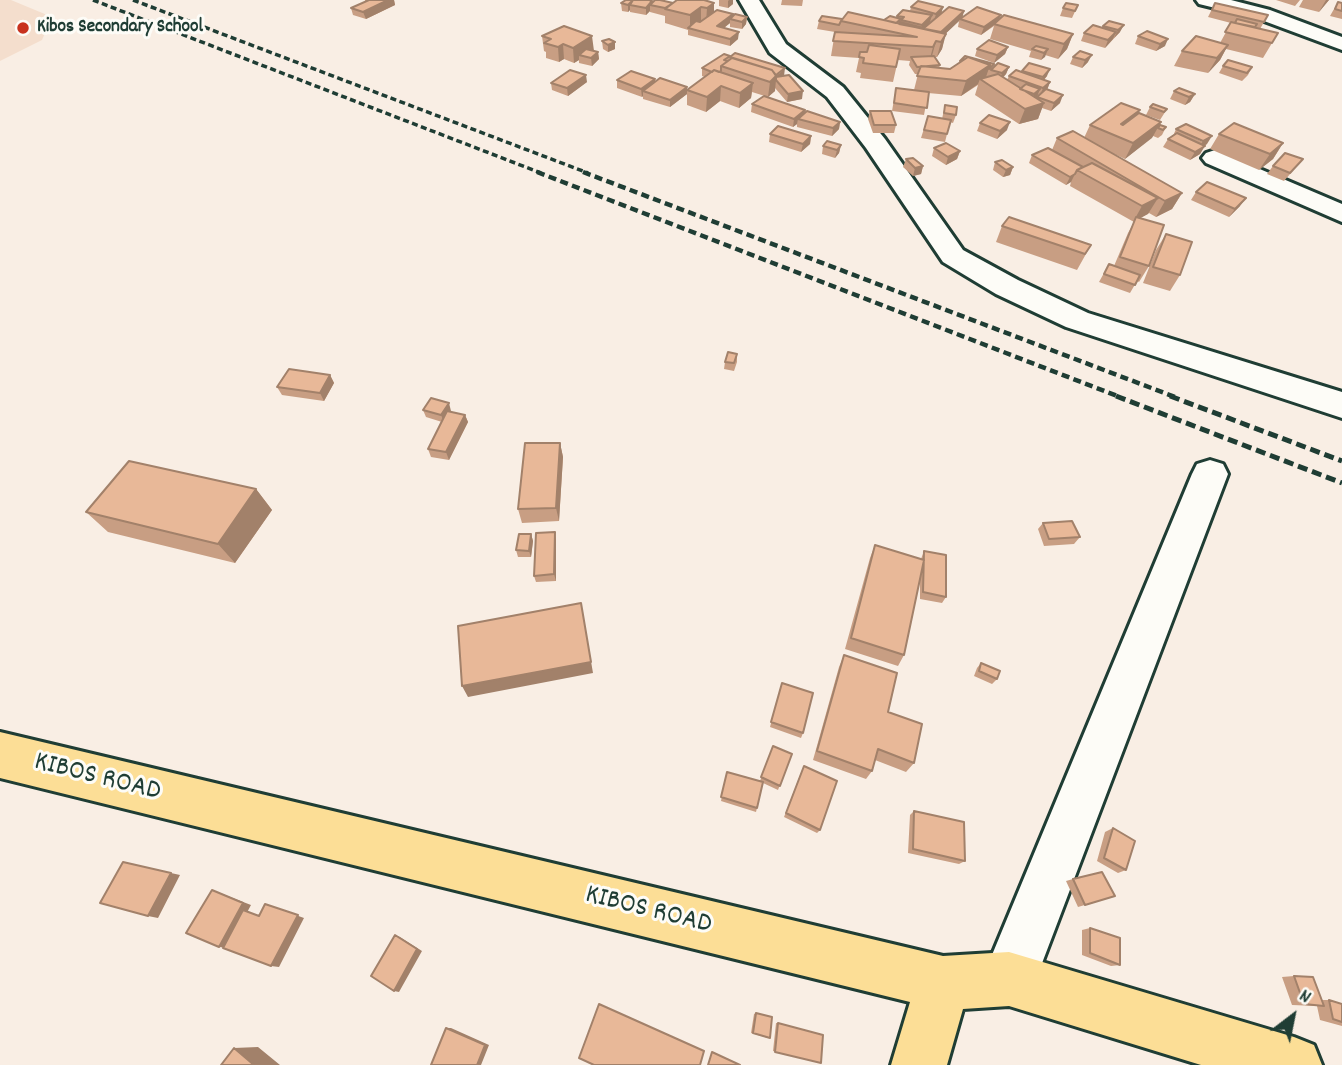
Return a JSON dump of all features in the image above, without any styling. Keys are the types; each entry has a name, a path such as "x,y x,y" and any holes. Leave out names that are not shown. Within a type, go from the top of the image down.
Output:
{"main road":[{"name":"KIBOS ROAD","path":"0,755 943,983 1009,979 1294,1065"},
{"path":"919,1065 943,983"}],"street":[{"path":"749,0 778,48 835,92 860,123 953,256 1007,288 1077,320 1342,405"},
{"path":"1206,0 1263,14 1342,44"},
{"path":"1215,159 1342,214"},
{"path":"1009,979 1210,474"}],"shaded area":[{"name":"Kibos Secondary School","path":"0,0 11,0 52,17 42,40 0,61"}],"building":[{"path":"369,0 388,0 363,12 351,8"},
{"path":"633,0 628,5 621,3"},
{"path":"633,0 652,1 646,8 630,5"},
{"path":"655,0 673,3 665,8 650,5"},
{"path":"677,0 704,0 714,3 707,8 701,7 690,15 665,9"},
{"path":"918,1 943,7 936,14 911,7"},
{"path":"1338,2 1342,3 1342,11 1335,9"},
{"path":"1066,3 1078,5 1075,11 1063,8"},
{"path":"1215,3 1268,15 1264,22 1212,10"},
{"path":"949,7 964,11 941,32 899,24 900,22 924,28"},
{"path":"977,7 1001,15 984,27 960,19"},
{"path":"717,10 733,14 717,26 739,32 730,39 688,28 696,21 700,22"},
{"path":"903,10 932,15 922,25 901,20 904,17 897,16"},
{"path":"848,12 946,34 941,42 936,41 933,47 833,41 835,32 917,37 841,21"},
{"path":"735,14 747,17 742,22 730,19"},
{"path":"1004,15 1073,34 1064,44 994,24"},
{"path":"822,16 842,19 839,25 819,21"},
{"path":"890,16 901,19 896,23 884,20"},
{"path":"1237,19 1257,24 1255,27 1235,23"},
{"path":"1109,21 1124,25 1118,30 1103,26"},
{"path":"1231,22 1278,33 1272,43 1225,32"},
{"path":"1093,25 1116,32 1108,40 1084,33"},
{"path":"564,26 592,36 573,48 563,44 558,47 544,43 551,39 542,36"},
{"path":"1147,31 1168,39 1160,44 1138,36"},
{"path":"1196,36 1228,45 1217,58 1182,51"},
{"path":"609,39 615,42 608,45 602,41"},
{"path":"989,40 1008,47 997,55 977,49"},
{"path":"869,45 900,49 896,67 863,63 864,58 859,57 860,52 867,52"},
{"path":"1036,46 1048,49 1044,53 1032,49"},
{"path":"586,49 598,52 591,58 579,55"},
{"path":"1080,51 1092,55 1085,60 1073,57"},
{"path":"735,53 785,68 776,75 772,70 730,57"},
{"path":"724,54 730,56 724,60 728,61 721,66 721,71 712,72 702,68"},
{"path":"934,56 940,65 917,67 911,57"},
{"path":"965,56 994,64 989,69 990,65 968,57 960,61"},
{"path":"968,57 990,65 966,81 917,76 921,66 950,69"},
{"path":"732,58 772,70 776,76 770,82 721,66"},
{"path":"1228,60 1252,67 1247,73 1223,66"},
{"path":"998,63 1009,67 1002,73 991,70"},
{"path":"1029,63 1050,69 1043,77 1022,71"},
{"path":"570,70 586,75 567,88 551,83"},
{"path":"714,70 753,83 740,93 721,86 707,97 687,90"},
{"path":"1016,70 1050,82 1043,88 1009,76"},
{"path":"631,71 655,79 641,89 617,80"},
{"path":"998,74 1044,103 1025,109 980,79"},
{"path":"789,75 803,91 788,94 776,80 776,77"},
{"path":"660,78 687,87 670,100 643,91"},
{"path":"1026,84 1040,89 1034,94 1020,89"},
{"path":"896,88 929,92 927,108 894,103"},
{"path":"1179,88 1195,94 1189,97 1174,91"},
{"path":"1046,89 1063,95 1054,103 1037,97"},
{"path":"764,96 805,110 794,119 752,104"},
{"path":"1121,103 1140,110 1121,124 1123,125 1139,113 1161,122 1133,143 1090,125"},
{"path":"1153,104 1167,109 1164,112 1150,107"},
{"path":"945,105 957,107 956,115 944,113"},
{"path":"807,111 840,122 833,128 798,119"},
{"path":"870,111 891,111 896,125 874,125"},
{"path":"989,115 1010,122 1000,131 980,123"},
{"path":"928,116 951,120 947,134 924,130"},
{"path":"1234,123 1283,143 1270,154 1219,134"},
{"path":"1186,124 1212,136 1203,141 1176,129"},
{"path":"778,126 811,136 803,144 770,134"},
{"path":"1073,131 1182,193 1165,201 1057,138"},
{"path":"1177,133 1205,146 1195,152 1168,139"},
{"path":"827,141 841,145 837,150 823,146"},
{"path":"946,143 960,151 948,157 934,148"},
{"path":"1048,148 1083,167 1070,177 1032,155"},
{"path":"1285,153 1303,159 1290,173 1273,166"},
{"path":"913,158 923,166 915,168 906,159"},
{"path":"1002,160 1013,167 1006,170 995,162"},
{"path":"1092,163 1158,198 1142,206 1077,170"},
{"path":"1207,182 1246,198 1235,209 1196,192"},
{"path":"1009,217 1091,245 1085,254 1002,226"},
{"path":"1136,217 1164,225 1149,266 1120,257"},
{"path":"1166,234 1192,242 1180,275 1153,267"},
{"path":"1109,264 1140,275 1135,285 1104,274"},
{"path":"728,352 737,354 734,363 725,362"},
{"path":"289,369 330,375 320,393 277,387"},
{"path":"431,398 449,403 441,415 423,410"},
{"path":"447,411 465,415 446,452 428,449"},
{"path":"525,443 560,443 556,508 518,509"},
{"path":"129,461 256,489 218,544 86,512"},
{"path":"1072,521 1080,537 1049,539 1043,523"},
{"path":"555,532 554,574 534,576 536,533"},
{"path":"519,534 531,534 529,551 516,550"},
{"path":"875,545 924,560 904,655 851,638"},
{"path":"924,551 946,555 946,597 923,592"},
{"path":"581,603 591,662 462,686 458,626"},
{"path":"844,655 897,673 888,712 922,724 914,763 878,749 872,771 817,751"},
{"path":"981,663 1000,671 997,679 979,671"},
{"path":"782,683 813,693 803,733 771,722"},
{"path":"773,746 792,754 780,786 761,777"},
{"path":"804,766 837,781 820,830 786,813"},
{"path":"727,772 763,782 757,808 721,797"},
{"path":"914,811 964,822 965,861 913,849"},
{"path":"1113,828 1135,841 1126,870 1104,858"},
{"path":"123,862 171,873 148,916 100,903"},
{"path":"1102,872 1115,896 1085,905 1073,879"},
{"path":"212,890 243,903 219,947 186,933"},
{"path":"265,904 298,915 271,966 223,948 243,910 259,916"},
{"path":"1090,928 1120,938 1120,965 1090,953"},
{"path":"395,935 417,949 394,991 371,976"},
{"path":"1294,976 1313,977 1324,1006 1304,1004"},
{"path":"1329,1000 1342,1004 1342,1022 1333,1019"},
{"path":"599,1004 704,1051 700,1065 594,1065 579,1058"},
{"path":"756,1013 772,1017 770,1038 753,1033"},
{"path":"778,1023 823,1035 821,1063 775,1052"},
{"path":"446,1028 485,1045 477,1065 431,1065"},
{"path":"234,1048 254,1065 221,1065"},
{"path":"712,1052 740,1065 708,1065"}],"railway":[{"path":"93,0 541,173"},
{"path":"133,0 588,173"},
{"path":"537,172 1120,397"},
{"path":"583,172 1175,397"},
{"path":"1116,396 1342,483"},
{"path":"1170,396 1342,461"}],"place":[{"name":"Kibos Secondary School","path":"23,28"}]}
